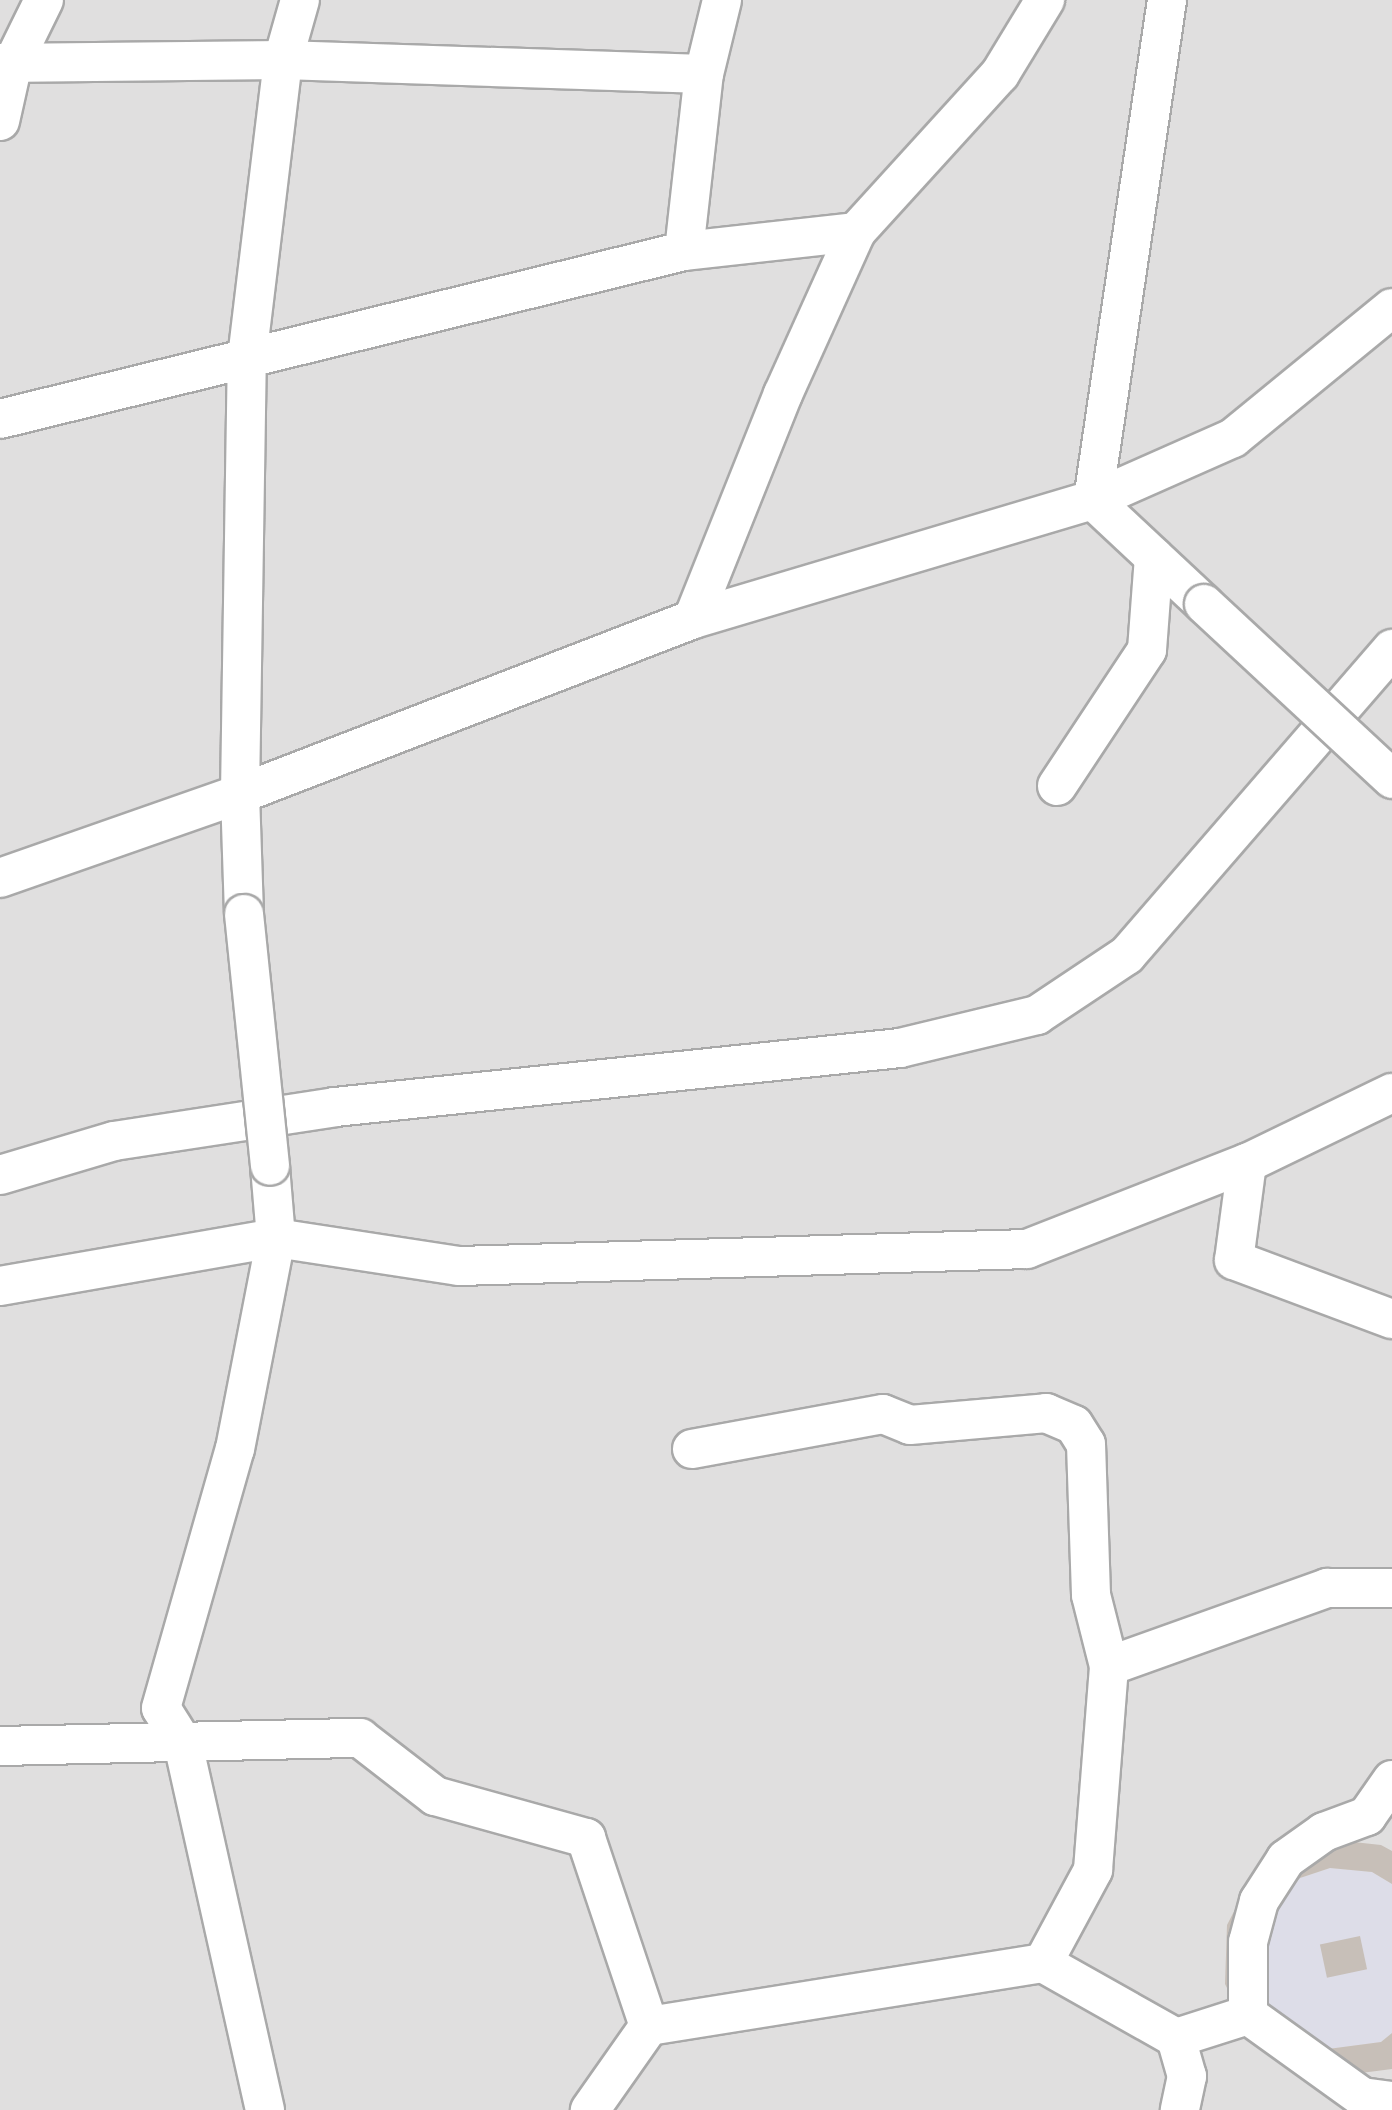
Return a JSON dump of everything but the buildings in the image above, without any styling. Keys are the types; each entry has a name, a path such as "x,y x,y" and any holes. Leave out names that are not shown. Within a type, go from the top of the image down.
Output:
{"street":[{"path":"0,121 6,63 44,0"},
{"path":"265,2110 183,1743 161,1708 235,1450 276,1238 244,914 240,794 247,358 283,60 300,0"},
{"path":"684,251 704,74 722,0"},
{"path":"693,619 783,394 856,232 1000,74 1045,0"},
{"path":"1093,500 1167,0"},
{"path":"6,63 283,60 704,74"},
{"path":"0,419 684,251 856,232"},
{"path":"0,878 240,794 693,619 1093,500 1233,438 1392,308"},
{"path":"1093,500 1392,779"},
{"path":"1057,786 1147,650 1154,558"},
{"path":"0,1175 114,1141 335,1107 900,1048 1037,1015 1127,955 1392,649"},
{"path":"0,1286 276,1238 459,1266 1027,1249 1247,1163 1392,1093"},
{"path":"1247,1163 1234,1260 1392,1319"},
{"path":"692,1449 883,1414 910,1425 1046,1413 1074,1425 1086,1444 1091,1595 1109,1666 1093,1870 1043,1963"},
{"path":"1109,1666 1326,1588 1392,1588"},
{"path":"0,1746 360,1738 435,1796 586,1838 649,2026"},
{"path":"1248,2015 1248,1942 1259,1901 1286,1859 1324,1832 1367,1816 1392,1780"},
{"path":"590,2110 649,2026 1043,1963 1176,2038 1187,2076 1180,2110"},
{"path":"1176,2038 1248,2015"},
{"path":"1248,2015 1362,2097 1392,2101"}],"shaded area":[{"path":"0,0 1392,0 1392,2110 0,2110"},
{"path":"1330,1868 1372,1872 1392,1884 1392,2033 1381,2042 1328,2049 1274,2019 1253,1978 1270,1904 1300,1878"}]}
